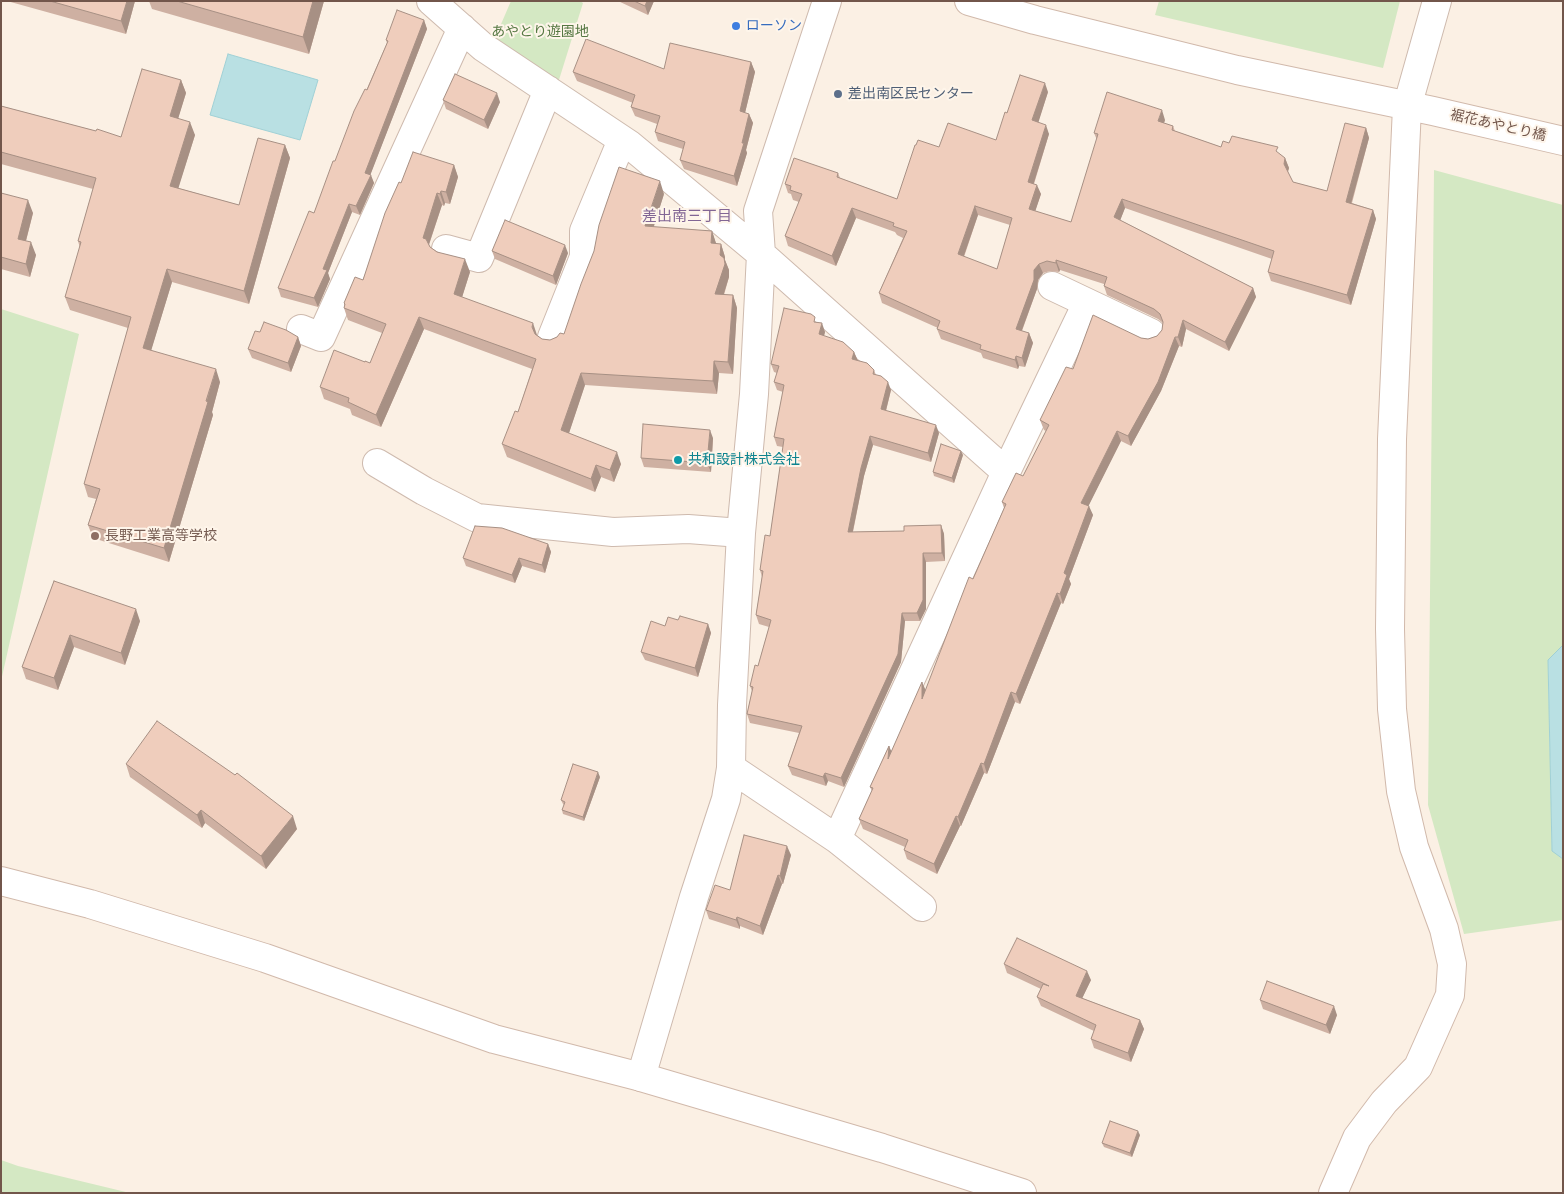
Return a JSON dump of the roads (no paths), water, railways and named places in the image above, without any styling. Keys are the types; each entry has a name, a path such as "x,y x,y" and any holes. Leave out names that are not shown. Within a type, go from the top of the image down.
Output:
{"street":[{"path":"432,1 483,47 622,140 761,254 1006,472"},
{"path":"641,1077 694,897 726,799 731,768 732,705 741,533 754,394 761,254 758,211 827,1"},
{"name":"裾花あやとり橋","path":"969,1 1035,20 1218,65 1563,142"},
{"path":"1333,1193 1357,1138 1384,1102 1418,1067 1450,995 1452,964 1444,929 1414,847 1401,791 1392,708 1390,629 1392,439 1420,109 1437,1"},
{"path":"321,337 462,28"},
{"path":"446,249 479,258 548,90"},
{"path":"552,337 584,256 584,231 622,140"},
{"path":"1052,286 1151,333"},
{"path":"838,839 1006,472 1087,303"},
{"path":"377,462 424,491 477,518 613,532 688,529 741,533"},
{"path":"731,768 838,839 922,907"},
{"path":"1,882 90,904 265,958 494,1039 641,1077 882,1148 1022,1193"}],"water":[{"path":"228,54 318,80 300,140 210,115"},
{"path":"1563,645 1563,859 1552,851 1548,660"}],"place":[{"name":"ローソン","path":"736,26"},
{"name":"差出南区民センター","path":"838,94"},
{"name":"共和設計株式会社","path":"678,460"},
{"name":"長野工業高等学校","path":"95,536"}],"district":[{"name":"差出南三丁目","path":"687,217"}],"park label":[{"name":"あやとり遊園地","path":"540,32"}]}
